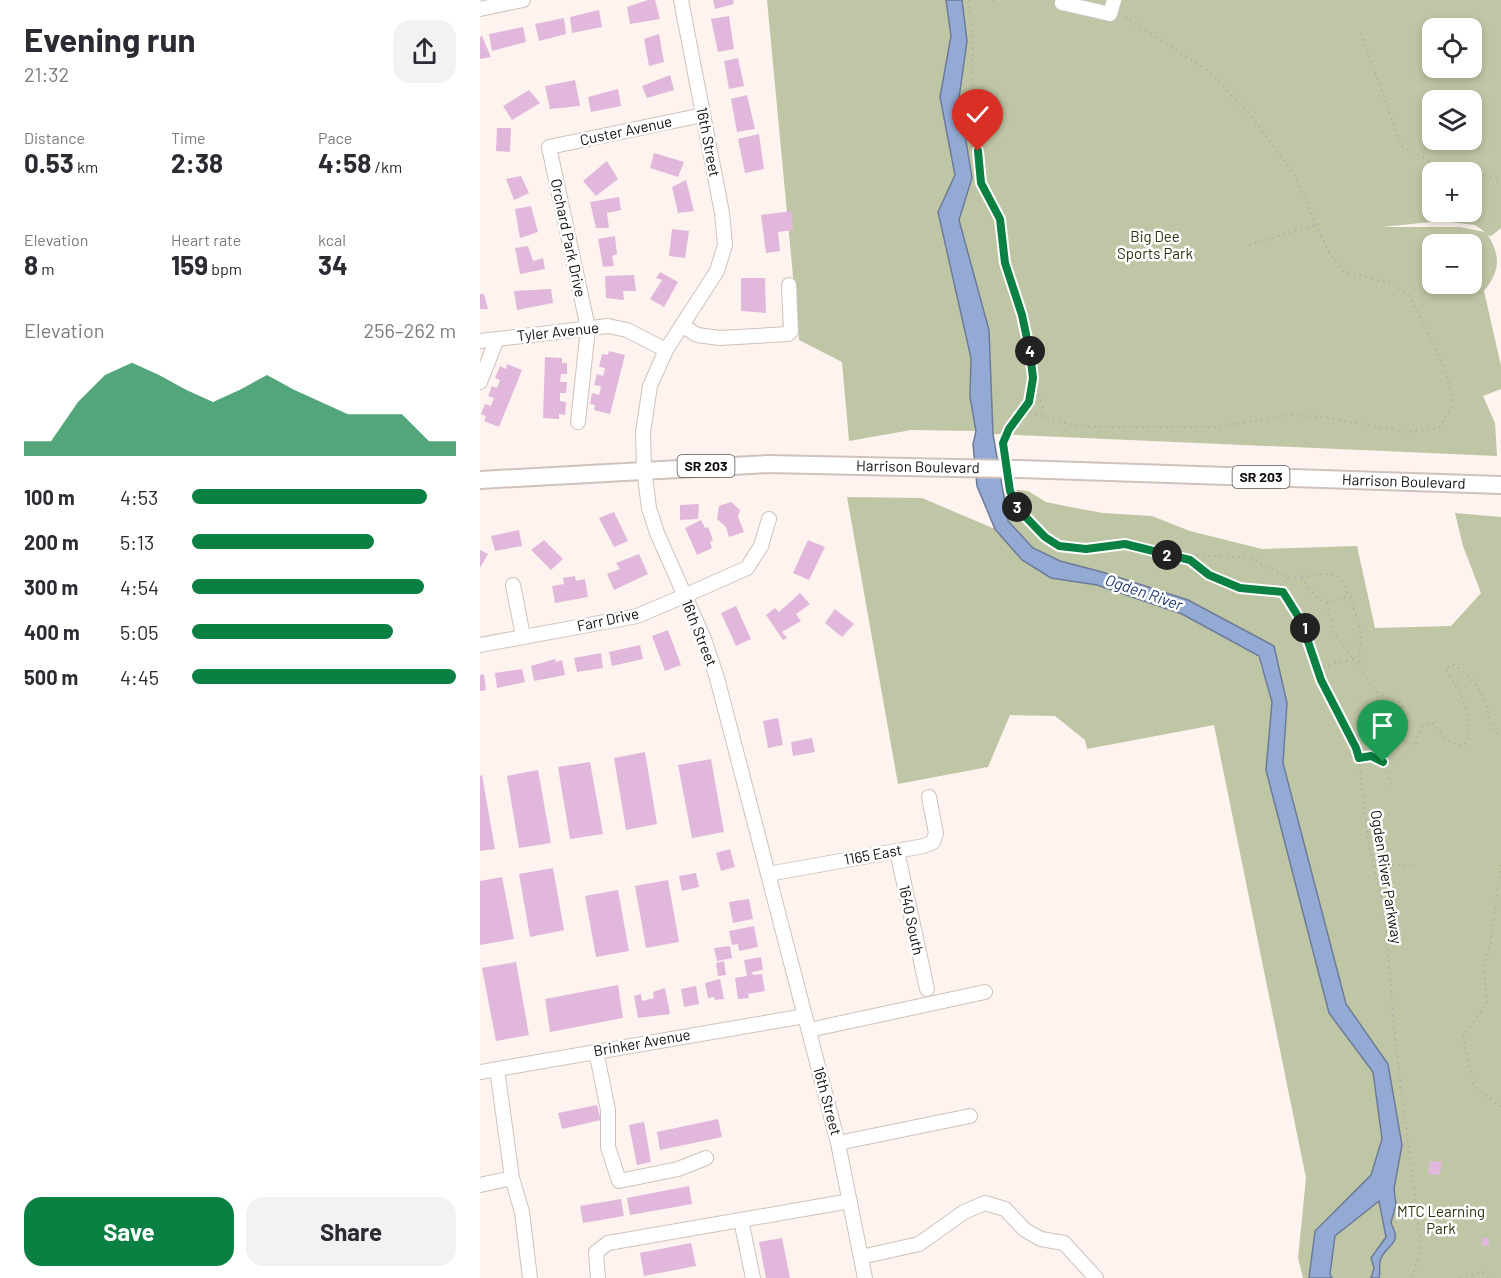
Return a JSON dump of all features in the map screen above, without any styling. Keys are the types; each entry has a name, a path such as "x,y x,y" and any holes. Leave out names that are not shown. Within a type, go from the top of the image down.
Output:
{"main road":[{"name":"Harrison Boulevard","path":"480,480 644,469 784,464 1501,485"}],"street":[{"path":"480,9 523,0"},
{"name":"16th Street","path":"681,0 722,213 725,245 717,271 666,350 650,386 645,407 644,469 649,508 657,533 704,639 717,678 838,1143 865,1278"},
{"path":"1063,0 1062,3 1110,14 1114,0"},
{"name":"Custer Avenue","path":"549,147 703,115"},
{"name":"Orchard Park Drive","path":"549,147 588,328 578,422"},
{"path":"682,326 697,335 720,338 788,334 791,331 789,285"},
{"name":"Tyler Avenue","path":"480,340 608,327 627,330 666,350"},
{"path":"480,381 497,339"},
{"name":"Farr Drive","path":"480,645 637,616 684,596 747,568 761,546 769,519"},
{"path":"513,585 523,636"},
{"name":"1165 East","path":"768,874 924,846 936,838 929,797"},
{"name":"1640 South","path":"897,851 927,989"},
{"path":"809,1030 985,992"},
{"name":"Brinker Avenue","path":"480,1072 805,1016"},
{"path":"596,1051 608,1110 608,1147 618,1181 678,1169 706,1158"},
{"path":"497,1069 512,1178 522,1212 530,1278"},
{"path":"838,1143 970,1116"},
{"path":"480,1185 512,1178"},
{"path":"598,1278 596,1252 608,1243 850,1201"},
{"path":"861,1257 919,1244 964,1212 986,1203 1005,1209 1025,1230 1041,1239 1064,1243 1096,1278"},
{"path":"741,1220 753,1278"}],"path":[{"path":"969,0 973,44 971,97 981,183 1000,219 1005,263 1022,315 1030,353 1029,402 1009,429 1003,443 1003,461"},
{"path":"1022,411 1073,425 1096,427 1217,427 1289,415 1324,417 1405,432 1439,428 1452,406 1444,366 1409,295 1392,284 1344,272 1328,251 1294,174 1251,116 1211,73 1124,15 1110,14"},
{"path":"1361,33 1401,145 1431,162"},
{"path":"1482,176 1501,178"},
{"path":"1249,244 1315,225"},
{"path":"1031,387 1038,391 1043,407 1042,415"},
{"path":"1013,470 1010,491 1019,510 1045,537 1059,546 1086,549 1125,544 1185,559 1209,575 1240,588 1279,592 1282,583 1289,579 1330,574 1338,576 1343,580 1348,596 1354,603 1361,634 1359,667"},
{"path":"1185,559 1196,555 1251,558 1280,571 1289,579"},
{"path":"1300,577 1318,598 1327,602 1348,596"},
{"name":"Ogden River Parkway","path":"1279,592 1283,592 1301,621 1317,668 1359,758 1367,835 1385,917 1394,1028 1421,1248 1412,1278"},
{"path":"1327,602 1334,633 1373,689 1390,700 1400,702 1403,706 1401,734 1405,742 1411,746 1417,741 1421,727 1431,722 1455,745 1462,746 1468,739 1470,729 1462,697 1446,668 1449,664 1470,678 1479,690 1485,702 1489,723 1501,736"},
{"path":"1317,668 1353,659"},
{"path":"1359,758 1371,756 1383,762 1390,784"},
{"path":"1374,866 1394,863 1403,867 1415,865"},
{"path":"1501,865 1491,941 1484,966 1486,1003 1463,1035 1474,1086 1501,1107"},
{"path":"1463,1277 1483,1272 1488,1278"}],"green space":[{"path":"767,0 946,0 951,36 940,97 955,176 938,212 971,358 970,397 976,431 911,430 849,441 842,362 799,340"},
{"name":"Big Dee Sports Park","path":"962,0 1501,0 1501,228 1491,236 1488,235 1495,250 1497,264 1493,277 1484,291 1501,366 1501,389 1483,396 1495,423 1497,456 993,434 989,330 959,220 972,178 959,98 967,41"},
{"name":"MTC Learning Park","path":"1000,488 1028,491 1046,502 1070,507 1103,513 1152,516 1190,531 1262,549 1357,546 1375,628 1451,626 1481,593 1463,546 1455,513 1501,517 1501,1278 1332,1278 1330,1274 1335,1236 1394,1189 1388,1064 1346,1004 1283,763 1287,703 1273,646 1188,600 1102,572 1060,562 1033,548 1008,521"},
{"path":"847,497 922,498 995,529 1022,560 1051,578 1097,585 1182,614 1258,656 1272,702 1266,770 1329,1013 1373,1072 1382,1139 1371,1175 1315,1231 1309,1278 1303,1278 1298,1258 1306,1178 1214,725 1087,749 1085,740 1055,716 1010,715 988,767 898,784"}],"water":[{"name":"Ogden River","path":"946,0 962,0 967,41 959,98 972,178 959,220 989,330 993,434 1008,521 1033,548 1060,561 1188,600 1274,646 1287,703 1283,763 1346,1004 1388,1064 1402,1145 1394,1189 1396,1204 1391,1223 1395,1239 1381,1258 1379,1278 1371,1278 1374,1268 1371,1258 1386,1237 1379,1201 1335,1236 1330,1274 1332,1278 1309,1278 1315,1231 1371,1175 1382,1139 1373,1072 1329,1013 1266,770 1272,702 1259,656 1182,614 1097,585 1051,578 1022,560 995,529 977,486 973,444 976,431 970,397 971,358 938,212 955,175 940,97 951,36"}],"building":[{"path":"655,0 660,19 630,24 627,7"},
{"path":"713,0 733,0 734,4 715,9"},
{"path":"599,10 602,27 572,33 570,17"},
{"path":"729,16 734,49 718,52 711,19"},
{"path":"564,18 566,34 539,41 535,24"},
{"path":"523,27 526,42 492,51 489,34"},
{"path":"659,34 664,62 649,66 644,39"},
{"path":"482,36 491,57 480,59 480,37"},
{"path":"738,58 744,86 729,89 724,61"},
{"path":"670,75 674,90 647,98 642,86"},
{"path":"575,80 580,106 550,109 545,86"},
{"path":"618,89 621,106 591,112 588,97"},
{"path":"529,90 540,103 512,120 503,106"},
{"path":"747,95 755,129 737,132 731,99"},
{"path":"497,128 511,128 510,152 496,151"},
{"path":"759,134 764,169 745,173 738,139"},
{"path":"654,153 684,162 678,177 650,168"},
{"path":"607,161 618,179 596,196 583,181"},
{"path":"521,176 529,193 514,200 506,179"},
{"path":"686,180 694,211 678,213 672,187"},
{"path":"619,197 621,210 607,213 609,228 596,228 590,202"},
{"path":"531,206 538,232 520,238 515,209"},
{"path":"792,211 793,230 778,232 780,251 766,253 761,215"},
{"path":"672,229 689,231 685,258 669,256"},
{"path":"615,236 617,254 612,256 614,266 603,267 598,239"},
{"path":"528,246 533,261 543,258 545,269 520,274 515,248"},
{"path":"660,272 678,282 664,307 650,299 662,280 656,278"},
{"path":"634,275 636,291 623,291 624,300 606,298 605,276"},
{"path":"741,278 765,278 766,313 741,311"},
{"path":"551,289 553,303 517,310 514,291"},
{"path":"480,294 484,294 488,309 480,309"},
{"path":"609,351 625,355 610,414 594,410 595,405 590,404 592,393 599,395 601,386 594,385 597,374 603,376 605,368 599,367 602,354 608,355"},
{"path":"545,357 562,358 562,363 567,363 567,374 561,374 560,382 567,382 566,393 560,393 560,401 566,402 565,415 559,414 559,419 543,418"},
{"path":"507,364 522,370 499,427 484,421 486,416 481,414 485,404 491,406 494,398 488,396 492,386 497,388 500,380 495,378 500,366 506,369"},
{"path":"731,502 740,510 738,517 744,532 729,537 726,527 717,519 719,506"},
{"path":"699,504 698,519 680,520 680,505"},
{"path":"614,512 628,541 614,547 599,518"},
{"path":"701,520 705,528 708,527 713,540 710,542 712,548 697,555 685,528"},
{"path":"519,530 522,546 495,551 491,536"},
{"path":"544,540 563,559 551,570 531,550"},
{"path":"808,540 825,547 809,580 793,573"},
{"path":"480,550 488,554 480,568"},
{"path":"639,554 648,574 614,590 607,574 620,569 616,563"},
{"path":"575,576 576,581 585,579 588,597 555,603 552,586 564,584 563,578"},
{"path":"800,593 810,604 796,614 801,621 782,632 787,638 783,640 766,615 775,608 779,612"},
{"path":"736,606 751,639 736,646 721,613"},
{"path":"835,609 854,624 842,637 825,623"},
{"path":"668,630 681,665 665,671 652,636"},
{"path":"640,645 643,659 612,666 609,652"},
{"path":"601,653 603,668 577,672 574,658"},
{"path":"555,659 556,662 562,660 565,675 534,681 531,666"},
{"path":"522,669 525,682 497,688 495,673"},
{"path":"484,674 486,690 480,691 480,675"},
{"path":"778,718 783,745 768,748 763,721"},
{"path":"812,738 815,752 793,756 791,742"},
{"path":"645,752 657,824 626,830 614,758"},
{"path":"711,759 724,832 692,838 678,765"},
{"path":"590,762 603,834 570,839 558,767"},
{"path":"538,770 551,843 519,848 507,776"},
{"path":"482,775 495,849 480,851 480,776"},
{"path":"730,849 735,867 721,871 716,853"},
{"path":"553,868 564,930 530,937 519,874"},
{"path":"696,873 699,887 682,891 679,876"},
{"path":"502,877 514,939 480,945 480,881"},
{"path":"668,880 679,942 646,948 635,886"},
{"path":"618,890 629,951 596,957 585,896"},
{"path":"749,899 753,919 733,923 729,902"},
{"path":"754,926 758,947 739,951 738,944 732,945 729,931"},
{"path":"730,946 732,958 717,961 714,948"},
{"path":"761,957 763,970 752,972 753,975 762,974 765,991 748,994 749,998 738,999 735,978 747,976 744,960"},
{"path":"724,961 726,975 718,976 716,963"},
{"path":"516,962 529,1035 496,1041 482,968"},
{"path":"720,979 724,999 708,998 705,983"},
{"path":"618,985 623,1018 550,1032 545,999"},
{"path":"696,986 699,1004 684,1007 681,989"},
{"path":"665,988 670,1014 638,1018 634,996 641,994 642,1001 654,998 653,992"},
{"path":"597,1105 601,1120 562,1129 558,1113"},
{"path":"718,1119 722,1137 660,1150 657,1132"},
{"path":"644,1122 651,1162 637,1165 629,1125"},
{"path":"1430,1161 1442,1162 1440,1175 1428,1174"},
{"path":"689,1186 692,1204 630,1215 627,1198"},
{"path":"621,1199 624,1216 583,1223 580,1206"},
{"path":"782,1238 790,1278 766,1278 759,1242"},
{"path":"1482,1238 1489,1238 1489,1246 1482,1246"},
{"path":"691,1243 696,1266 644,1276 640,1253"}],"route":[{"path":"978,151 981,183 1000,219 1005,263 1022,315 1033,378 1029,402 1009,429 1003,443 1003,461 1010,491 1019,510 1031,525 1059,546 1086,549 1125,544 1190,560 1209,575 1240,588 1283,592 1308,636 1321,680 1359,758 1371,756 1383,762"}]}
